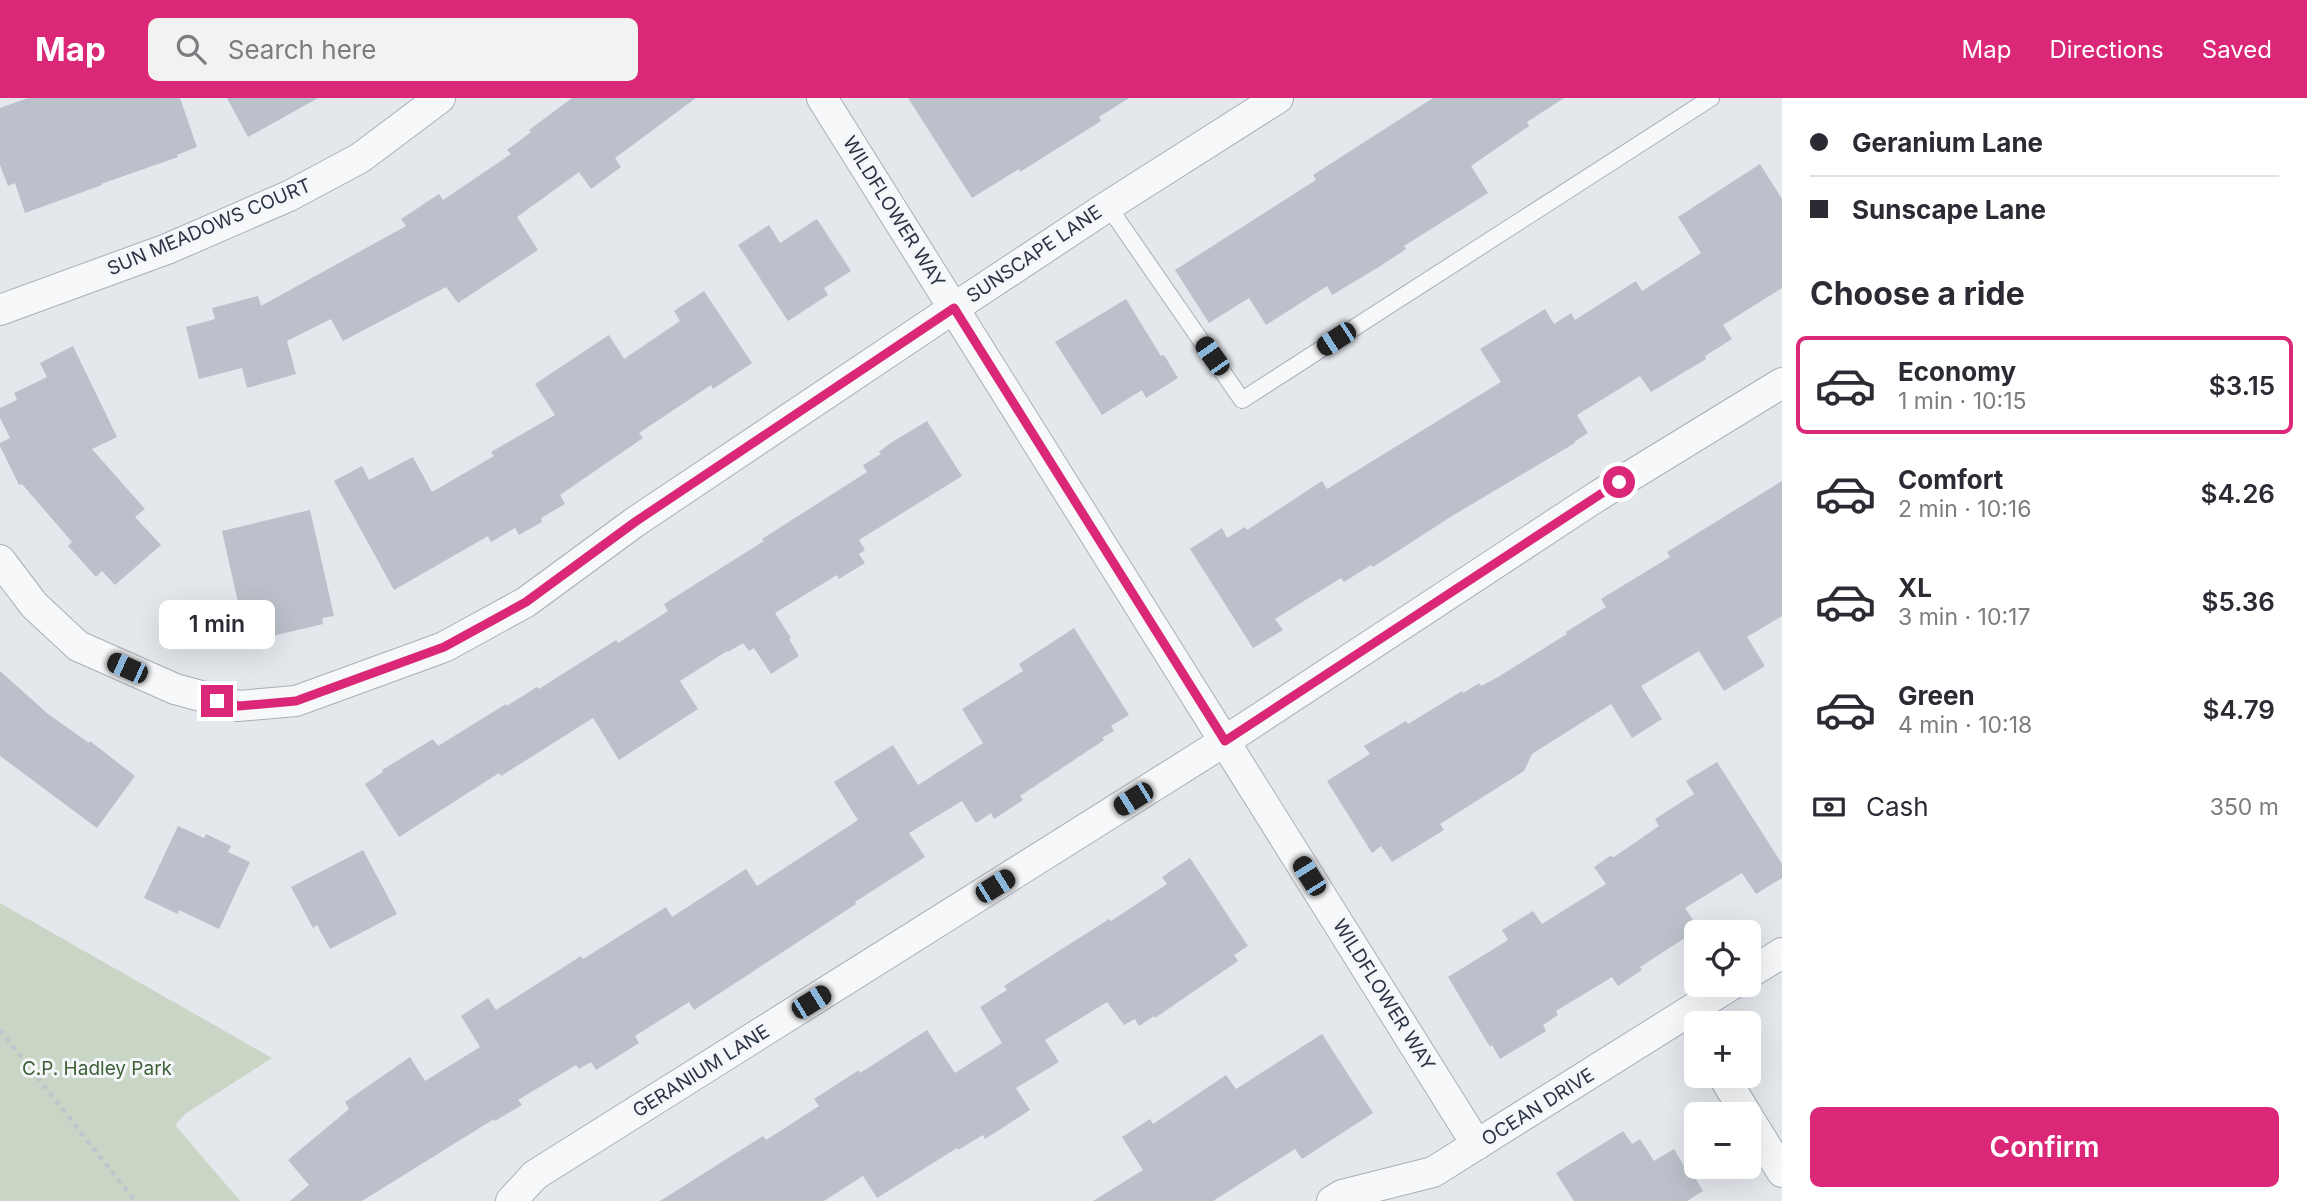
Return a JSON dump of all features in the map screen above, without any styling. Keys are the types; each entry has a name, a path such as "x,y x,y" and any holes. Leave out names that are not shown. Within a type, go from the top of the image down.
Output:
{"street":[{"name":"SUN MEADOWS COURT","path":"0,310 167,249 289,196 360,158 440,98"},
{"name":"WILDFLOWER WAY","path":"822,98 1477,1145"},
{"name":"SUNSCAPE LANE","path":"0,560 34,605 78,646 175,689 239,706 296,701 444,647 526,602 635,522 954,308 1108,205 1278,98"},
{"name":"GERANIUM LANE","path":"511,1201 535,1175 1225,741 1596,497 1782,383"},
{"path":"1761,966 1782,953"},
{"name":"OCEAN DRIVE","path":"1703,1011 1718,997"},
{"name":"OCEAN DRIVE","path":"1332,1201 1342,1195 1433,1172 1684,1026"},
{"path":"1761,1137 1782,1172"}],"lane":[{"path":"1108,205 1242,400 1711,98"}],"path":[{"path":"0,1030 135,1201"}],"green space":[{"name":"C.P. Hadley Park","path":"0,903 272,1058 185,1114 175,1125 240,1201 0,1201"}],"building":[{"path":"28,98 180,98 197,147 177,155 178,157 25,213 15,183 8,186 0,165 0,108"},
{"path":"227,98 318,98 248,137"},
{"path":"572,98 696,98 615,158 621,167 591,189 579,172 517,217 538,250 458,303 446,287 343,341 331,319 287,341 296,374 247,388 242,368 199,379 186,327 215,319 212,308 258,296 261,306 406,226 401,219 439,194 443,200 511,154 507,150"},
{"path":"908,98 1129,98 1099,117 1101,121 1020,172 1019,169 972,198"},
{"path":"1433,98 1564,98 1527,122 1529,126 1471,166 1488,193 1404,246 1406,249 1382,265 1332,295 1327,286 1266,325 1249,298 1209,323 1175,270 1316,180 1313,175"},
{"path":"1760,164 1782,199 1782,288 1723,325 1732,339 1705,356 1706,359 1651,392 1640,376 1577,415 1588,433 1575,443 1452,516 1373,567 1371,565 1344,582 1341,578 1275,619 1283,630 1253,648 1190,549 1222,528 1227,538 1245,527 1247,530 1322,481 1327,489 1501,382 1480,349 1545,309 1554,324 1571,313 1575,320 1636,281 1642,291 1701,253 1678,217"},
{"path":"817,219 851,271 824,288 828,295 788,321 738,245 769,225 780,243"},
{"path":"704,291 752,363 713,389 711,385 639,433 643,438 560,495 565,504 541,518 542,522 519,535 515,528 491,542 488,536 394,590 334,481 362,466 369,480 413,457 432,492 494,456 491,452 555,415 535,384 609,335 624,359 680,321 674,311"},
{"path":"1126,299 1161,356 1164,355 1178,378 1146,398 1142,390 1102,415 1055,342"},
{"path":"73,346 117,437 92,449 145,509 135,517 161,545 115,585 102,571 96,577 68,546 72,542 22,484 19,485 0,446 0,443 10,438 0,418 0,408 17,400 14,393 47,377 40,363"},
{"path":"927,421 962,476 859,540 865,550 859,554 865,563 839,579 837,575 775,613 799,656 771,674 754,648 749,651 743,643 680,681 698,709 619,760 593,718 501,776 499,773 399,837 365,784 383,772 382,770 433,739 438,746 506,704 507,706 537,687 539,689 616,640 618,643 668,611 664,604 867,472 863,465 881,454 879,452 889,444"},
{"path":"1782,481 1782,616 1747,637 1765,666 1724,691 1699,651 1641,686 1662,719 1632,738 1611,704 1532,754 1524,771 1440,824 1444,830 1392,862 1381,846 1372,853 1327,781 1370,754 1364,746 1406,721 1408,724 1462,691 1463,693 1479,683 1481,686 1498,677 1567,634 1566,632 1606,607 1601,599 1670,557 1667,552"},
{"path":"310,510 334,616 322,618 323,624 264,638 263,633 246,638 222,531"},
{"path":"1074,628 1129,715 1111,726 1114,731 1102,738 1104,740 1020,796 1023,800 994,819 991,813 976,823 962,801 909,833 925,857 855,902 856,904 694,1010 689,1002 635,1036 639,1043 596,1070 591,1062 579,1069 576,1065 518,1100 522,1105 495,1121 494,1119 362,1201 290,1201 309,1185 288,1160 349,1109 345,1102 410,1057 425,1081 480,1047 461,1016 488,998 496,1010 581,956 583,959 666,907 672,917 746,869 757,886 858,820 834,782 893,745 918,785 983,743 962,709 1023,671 1019,664"},
{"path":"0,671 48,714 89,743 90,741 135,776 97,828 0,756"},
{"path":"1717,762 1782,864 1782,878 1756,894 1742,873 1685,908 1693,920 1684,920 1684,939 1640,967 1642,970 1618,986 1612,977 1556,1011 1558,1015 1543,1025 1546,1031 1500,1059 1448,977 1508,940 1502,930 1533,911 1542,924 1606,884 1594,867 1610,856 1614,857 1659,826 1655,819 1694,794 1686,781"},
{"path":"178,826 204,838 206,834 231,846 228,852 250,862 219,929 179,910 178,914 144,898"},
{"path":"363,850 397,914 330,949 317,925 313,928 291,887"},
{"path":"1190,858 1248,946 1234,955 1238,961 1139,1026 1135,1019 1124,1025 1107,1002 1045,1040 1059,1062 1016,1088 1030,1110 985,1139 983,1135 958,1150 957,1148 877,1198 863,1176 824,1201 660,1201 763,1136 766,1140 819,1106 814,1099 927,1030 955,1073 1002,1043 980,1007 1007,990 1004,986 1167,884 1162,877"},
{"path":"1322,1034 1373,1113 1302,1159 1295,1149 1213,1201 1093,1201 1143,1170 1122,1137 1150,1119 1153,1124 1226,1075 1236,1089"},
{"path":"1623,1131 1632,1144 1640,1139 1654,1161 1674,1149 1684,1166 1684,1179 1696,1179 1703,1191 1687,1201 1574,1201 1556,1173"}],"route":[{"path":"217,701 239,706 296,701 444,647 526,602 635,522 954,308 1225,741 1619,482"}]}
